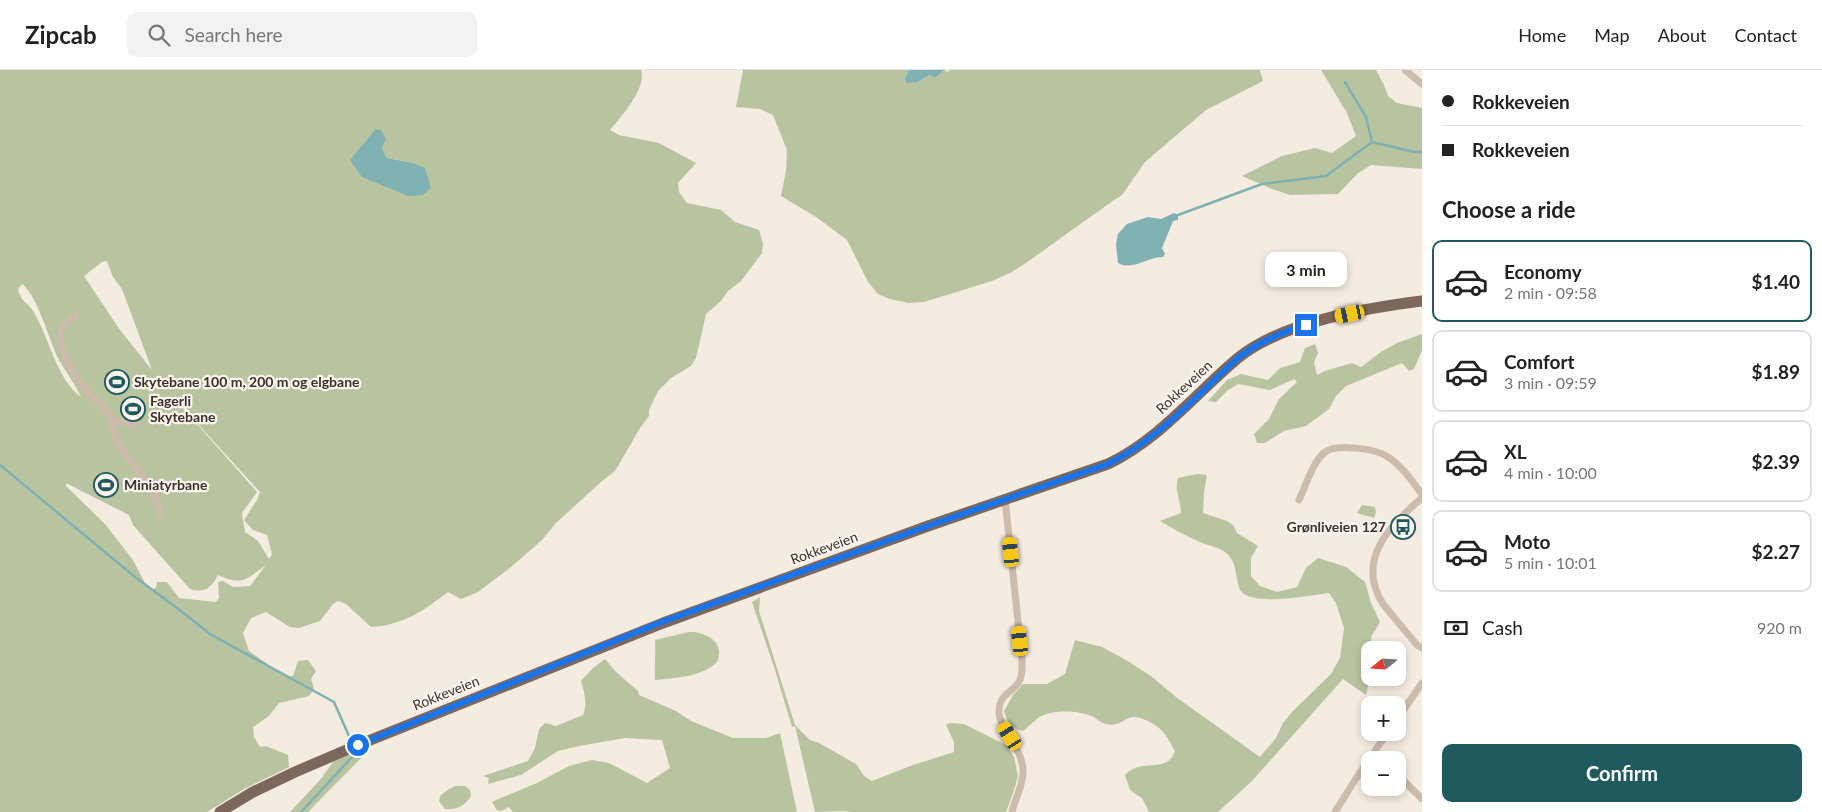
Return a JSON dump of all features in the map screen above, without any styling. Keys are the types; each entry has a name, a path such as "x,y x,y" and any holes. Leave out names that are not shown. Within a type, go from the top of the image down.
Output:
{"main road":[{"name":"Rokkeveien","path":"220,812 253,792 353,747 662,622 1006,498 1108,464 1136,449 1169,422 1239,357 1264,340 1318,321 1422,301"}],"street":[{"path":"1405,70 1422,84"},
{"path":"76,316 63,326 60,343 70,366 81,384 110,415 116,440 152,489 157,500 160,515"},
{"path":"112,427 119,421 134,424"},
{"path":"1299,500 1318,461 1325,452 1334,448 1366,450 1387,456 1399,465 1422,494"},
{"path":"1006,498 1022,659 1022,672 1019,682 999,703 998,716 1020,756 1024,770 1022,784 1012,812"},
{"path":"1422,498 1394,523 1376,551 1373,580 1378,596 1383,604 1417,645 1422,648"},
{"path":"1406,706 1422,683"},
{"path":"1335,812 1361,772"},
{"path":"1406,784 1422,799"}],"green space":[{"path":"0,70 641,70 642,77 637,93 610,130 619,135 659,143 696,163 678,183 679,192 687,203 721,210 735,222 759,230 763,244 762,253 741,281 728,291 721,301 706,314 696,358 691,366 671,378 658,391 649,410 649,416 615,471 556,523 542,540 511,567 478,592 461,599 448,592 412,616 383,626 371,627 346,604 338,601 333,604 320,621 299,628 290,627 266,612 251,618 243,633 249,651 284,676 293,676 298,661 308,660 316,671 311,679 314,689 309,696 279,703 269,716 253,727 254,737 260,747 266,746 288,755 289,767 244,789 207,812 0,812","holes":["382,148 387,158 413,163 351,159","107,261 113,277 122,289 152,370 120,330 84,276 102,262","22,284 33,298 55,352 81,397 65,379 39,322 31,308 21,297 18,289","173,397 185,406 196,422 260,492 244,520 253,530 267,535 272,554 269,559 258,541 245,532 242,513 257,492","66,483 129,515 133,525 190,589 203,590 210,586 218,575 240,581 266,565 250,586 233,587 223,581 218,582 219,598 216,602 179,598 167,582 157,582 154,589 147,587 133,560 105,524 66,486"]},
{"path":"743,70 909,70 905,78 918,82 929,75 936,78 944,70 948,72 950,70 1260,70 1263,81 1206,110 1145,162 1122,195 1026,263 992,281 924,302 909,303 878,294 868,282 847,240 816,217 781,196 786,171 787,150 773,115 760,109 736,107"},
{"path":"1321,70 1376,70 1388,96 1397,103 1422,108 1422,169 1371,165 1357,174 1338,194 1290,195 1242,176 1282,156 1315,148 1332,153 1356,136 1347,113"},
{"path":"1422,334 1422,350 1414,369 1409,371 1402,363 1346,386 1336,396 1329,409 1306,426 1284,431 1265,443 1257,443 1254,434 1269,419 1279,399 1297,382 1294,379 1270,390 1238,384 1227,391 1216,402 1208,401 1227,380 1241,374 1268,380 1280,368 1300,362 1305,348 1315,344 1318,353 1314,362 1317,375 1352,363 1361,367 1397,343"},
{"path":"1197,474 1207,475 1203,513 1227,521 1233,525 1237,533 1258,546 1251,558 1251,576 1260,586 1277,592 1297,587 1306,568 1318,558 1346,567 1365,582 1371,603 1380,622 1371,637 1371,641 1361,641 1361,686 1368,686 1366,695 1343,679 1251,782 1218,812 1149,812 1142,798 1130,790 1125,775 1138,767 1166,762 1175,751 1165,734 1147,720 1133,717 1111,725 1102,723 1088,715 1065,711 1044,715 1023,731 1010,724 1004,711 1013,695 1023,684 1047,684 1065,674 1075,640 1102,647 1126,660 1151,676 1176,697 1260,757 1276,738 1283,723 1293,711 1331,674 1340,658 1344,628 1336,603 1329,593 1280,599 1253,598 1244,594 1239,587 1232,559 1225,552 1175,530 1160,521 1181,513 1177,486 1178,478"},
{"path":"1362,505 1375,507 1374,518 1357,513"},
{"path":"760,597 759,611 795,725 810,740 819,743 856,764 864,776 872,781 954,752 954,742 946,725 950,723 964,724 1006,745 1014,757 1018,776 1006,812 815,812 795,726 792,727 752,602"},
{"path":"689,632 699,633 714,640 719,649 717,662 702,672 655,680 655,640"},
{"path":"605,659 616,672 638,691 639,695 676,711 691,721 733,738 766,738 780,733 797,812 513,812 509,807 501,811 497,810 492,802 537,783 569,766 592,760 609,763 647,783 670,768 662,740 625,738 558,751 521,775 488,784 489,778 483,776 528,761 535,748 539,729 545,723 556,726 583,715 585,702 581,681"},
{"path":"356,751 364,755 308,812 290,812 321,779 333,762"},
{"path":"455,786 465,786 470,790 471,796 460,807 445,809 439,801 440,796"}],"water":[{"path":"909,70 944,70 936,78 929,75 918,82 906,83 905,78"},
{"path":"376,129 381,130 386,139 382,148 387,158 413,163 425,168 431,188 423,195 408,196 362,177 350,160"},
{"path":"1174,213 1178,215 1178,220 1173,221 1162,248 1165,254 1163,257 1135,265 1118,263 1116,244 1118,234 1127,224 1148,217 1161,219"}],"waterway":[{"path":"1345,82 1366,117 1372,142 1414,152 1422,152"},
{"path":"1178,215 1262,184 1326,176 1372,142"},
{"path":"0,465 135,577 210,634 334,702 352,743"},
{"path":"301,812 353,756 354,751"}],"place":[{"name":"Skytebane 100 m, 200 m og elgbane","path":"117,382"},
{"name":"Fagerli Skytebane","path":"133,409"},
{"name":"Miniatyrbane","path":"106,485"},
{"name":"Grønliveien 127","path":"1403,527"}],"route":[{"path":"358,745 662,622 1006,498 1108,464 1136,449 1155,434 1239,357 1264,340 1306,325"}]}
